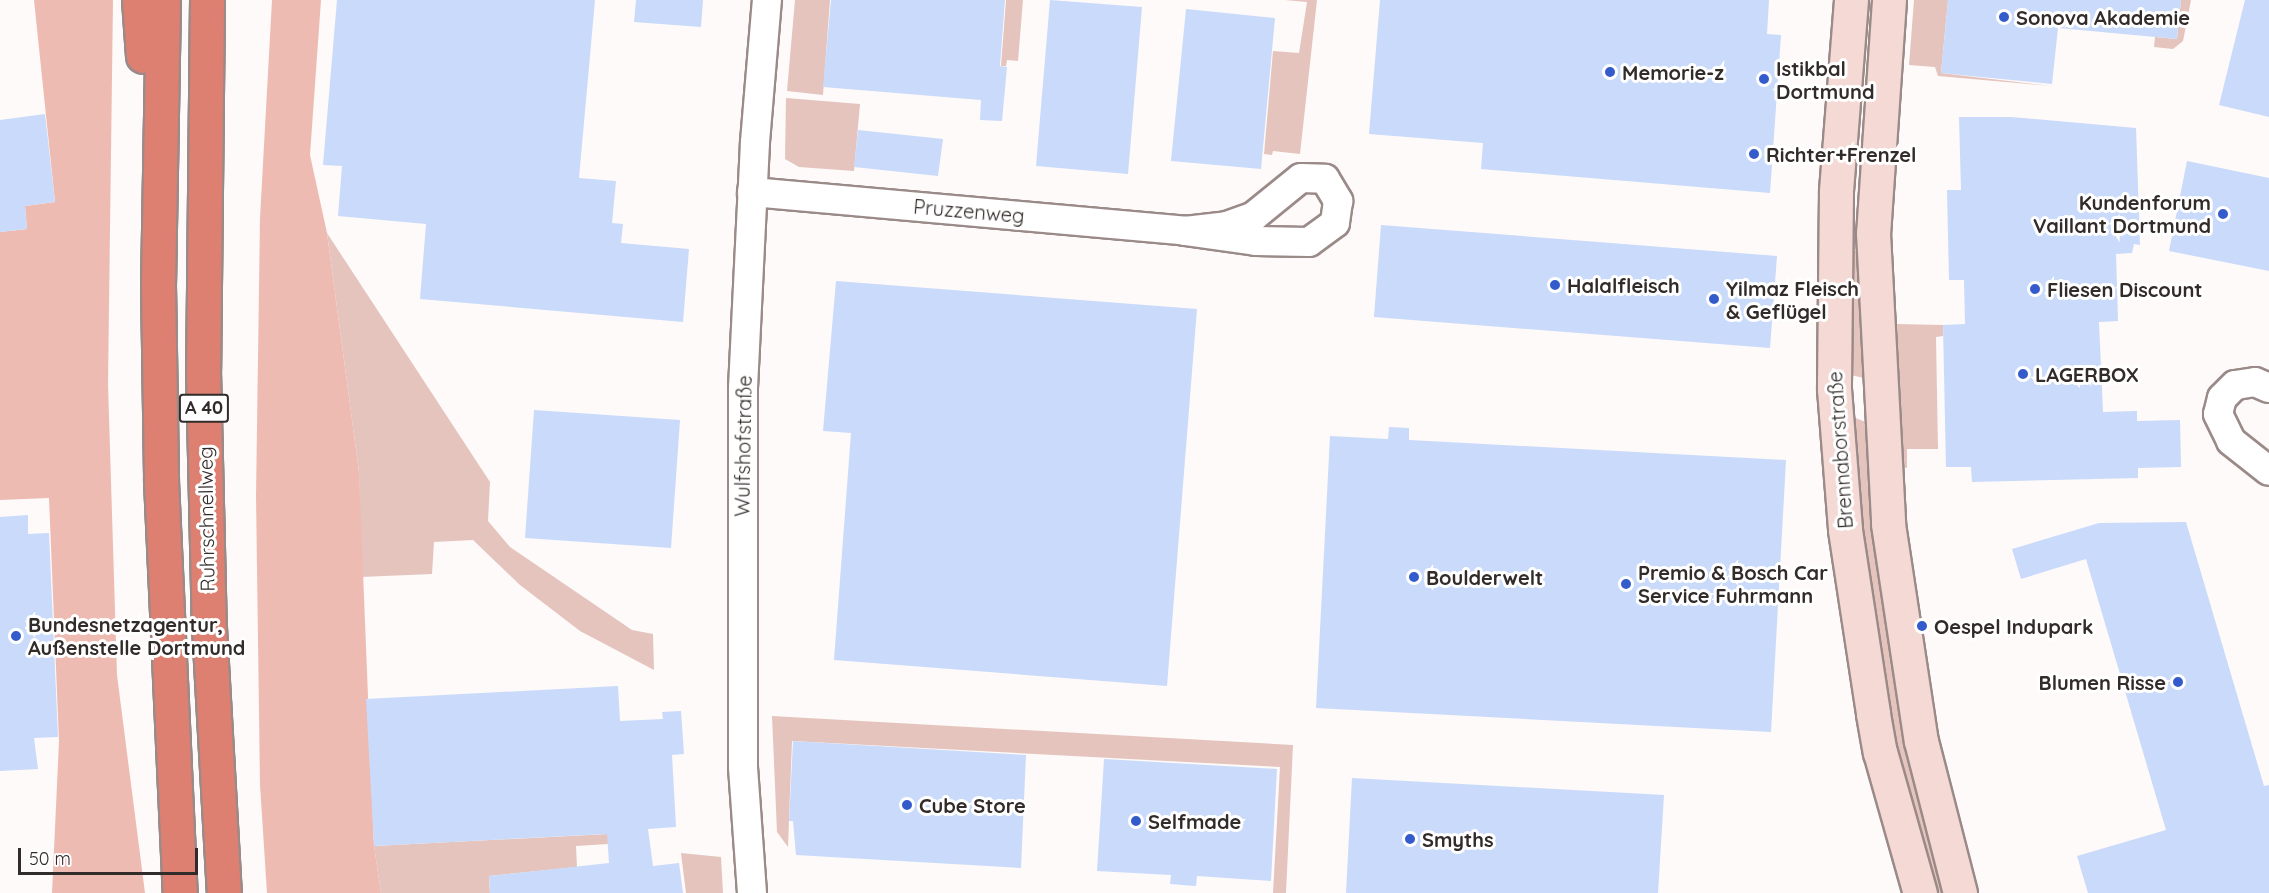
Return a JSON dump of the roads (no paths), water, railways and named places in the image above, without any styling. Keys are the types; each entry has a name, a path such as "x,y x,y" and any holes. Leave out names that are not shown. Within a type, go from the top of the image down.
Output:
{"highway":[{"path":"139,0 158,285"},
{"name":"A 40","path":"163,0 158,285 164,599 180,893"},
{"name":"Ruhrschnellweg","path":"207,0 204,118 207,553 224,893"},
{"path":"204,118 220,0"}],"main road":[{"name":"Brennaborstraße","path":"1851,0 1834,229 1834,389 1845,530 1871,704 1880,752 1920,893"},
{"path":"1889,0 1873,233 1888,524 1901,629 1921,741 1960,893"},
{"path":"1834,229 1873,233"},
{"path":"1834,389 1880,403"}],"street":[{"name":"Wulfshofstraße","path":"752,893 744,767 741,570 743,388 752,192 767,0"},
{"name":"Pruzzenweg","path":"752,192 1185,231 1256,241 1309,242 1335,223 1338,201 1325,179 1302,178 1254,216 1227,226 1185,231"},
{"path":"2269,388 2255,382 2235,385 2222,398 2218,414 2231,441 2269,471"}],"place":[{"name":"Sonova Akademie","path":"2004,17"},
{"name":"Memorie-z","path":"1610,72"},
{"name":"Istikbal Dortmund","path":"1764,79"},
{"name":"Richter+Frenzel","path":"1754,154"},
{"name":"Kundenforum Vaillant Dortmund","path":"2223,214"},
{"name":"Halalfleisch","path":"1555,285"},
{"name":"Fliesen Discount","path":"2035,289"},
{"name":"Yilmaz Fleisch & Geflügel","path":"1714,299"},
{"name":"LAGERBOX","path":"2023,374"},
{"name":"Boulderwelt","path":"1414,577"},
{"name":"Premio & Bosch Car Service Fuhrmann","path":"1626,584"},
{"name":"Oespel Indupark","path":"1922,626"},
{"name":"Bundesnetzagentur, Außenstelle Dortmund","path":"16,636"},
{"name":"Blumen Risse","path":"2178,682"},
{"name":"Cube Store","path":"907,805"},
{"name":"Selfmade","path":"1136,821"},
{"name":"Smyths","path":"1410,839"}]}
